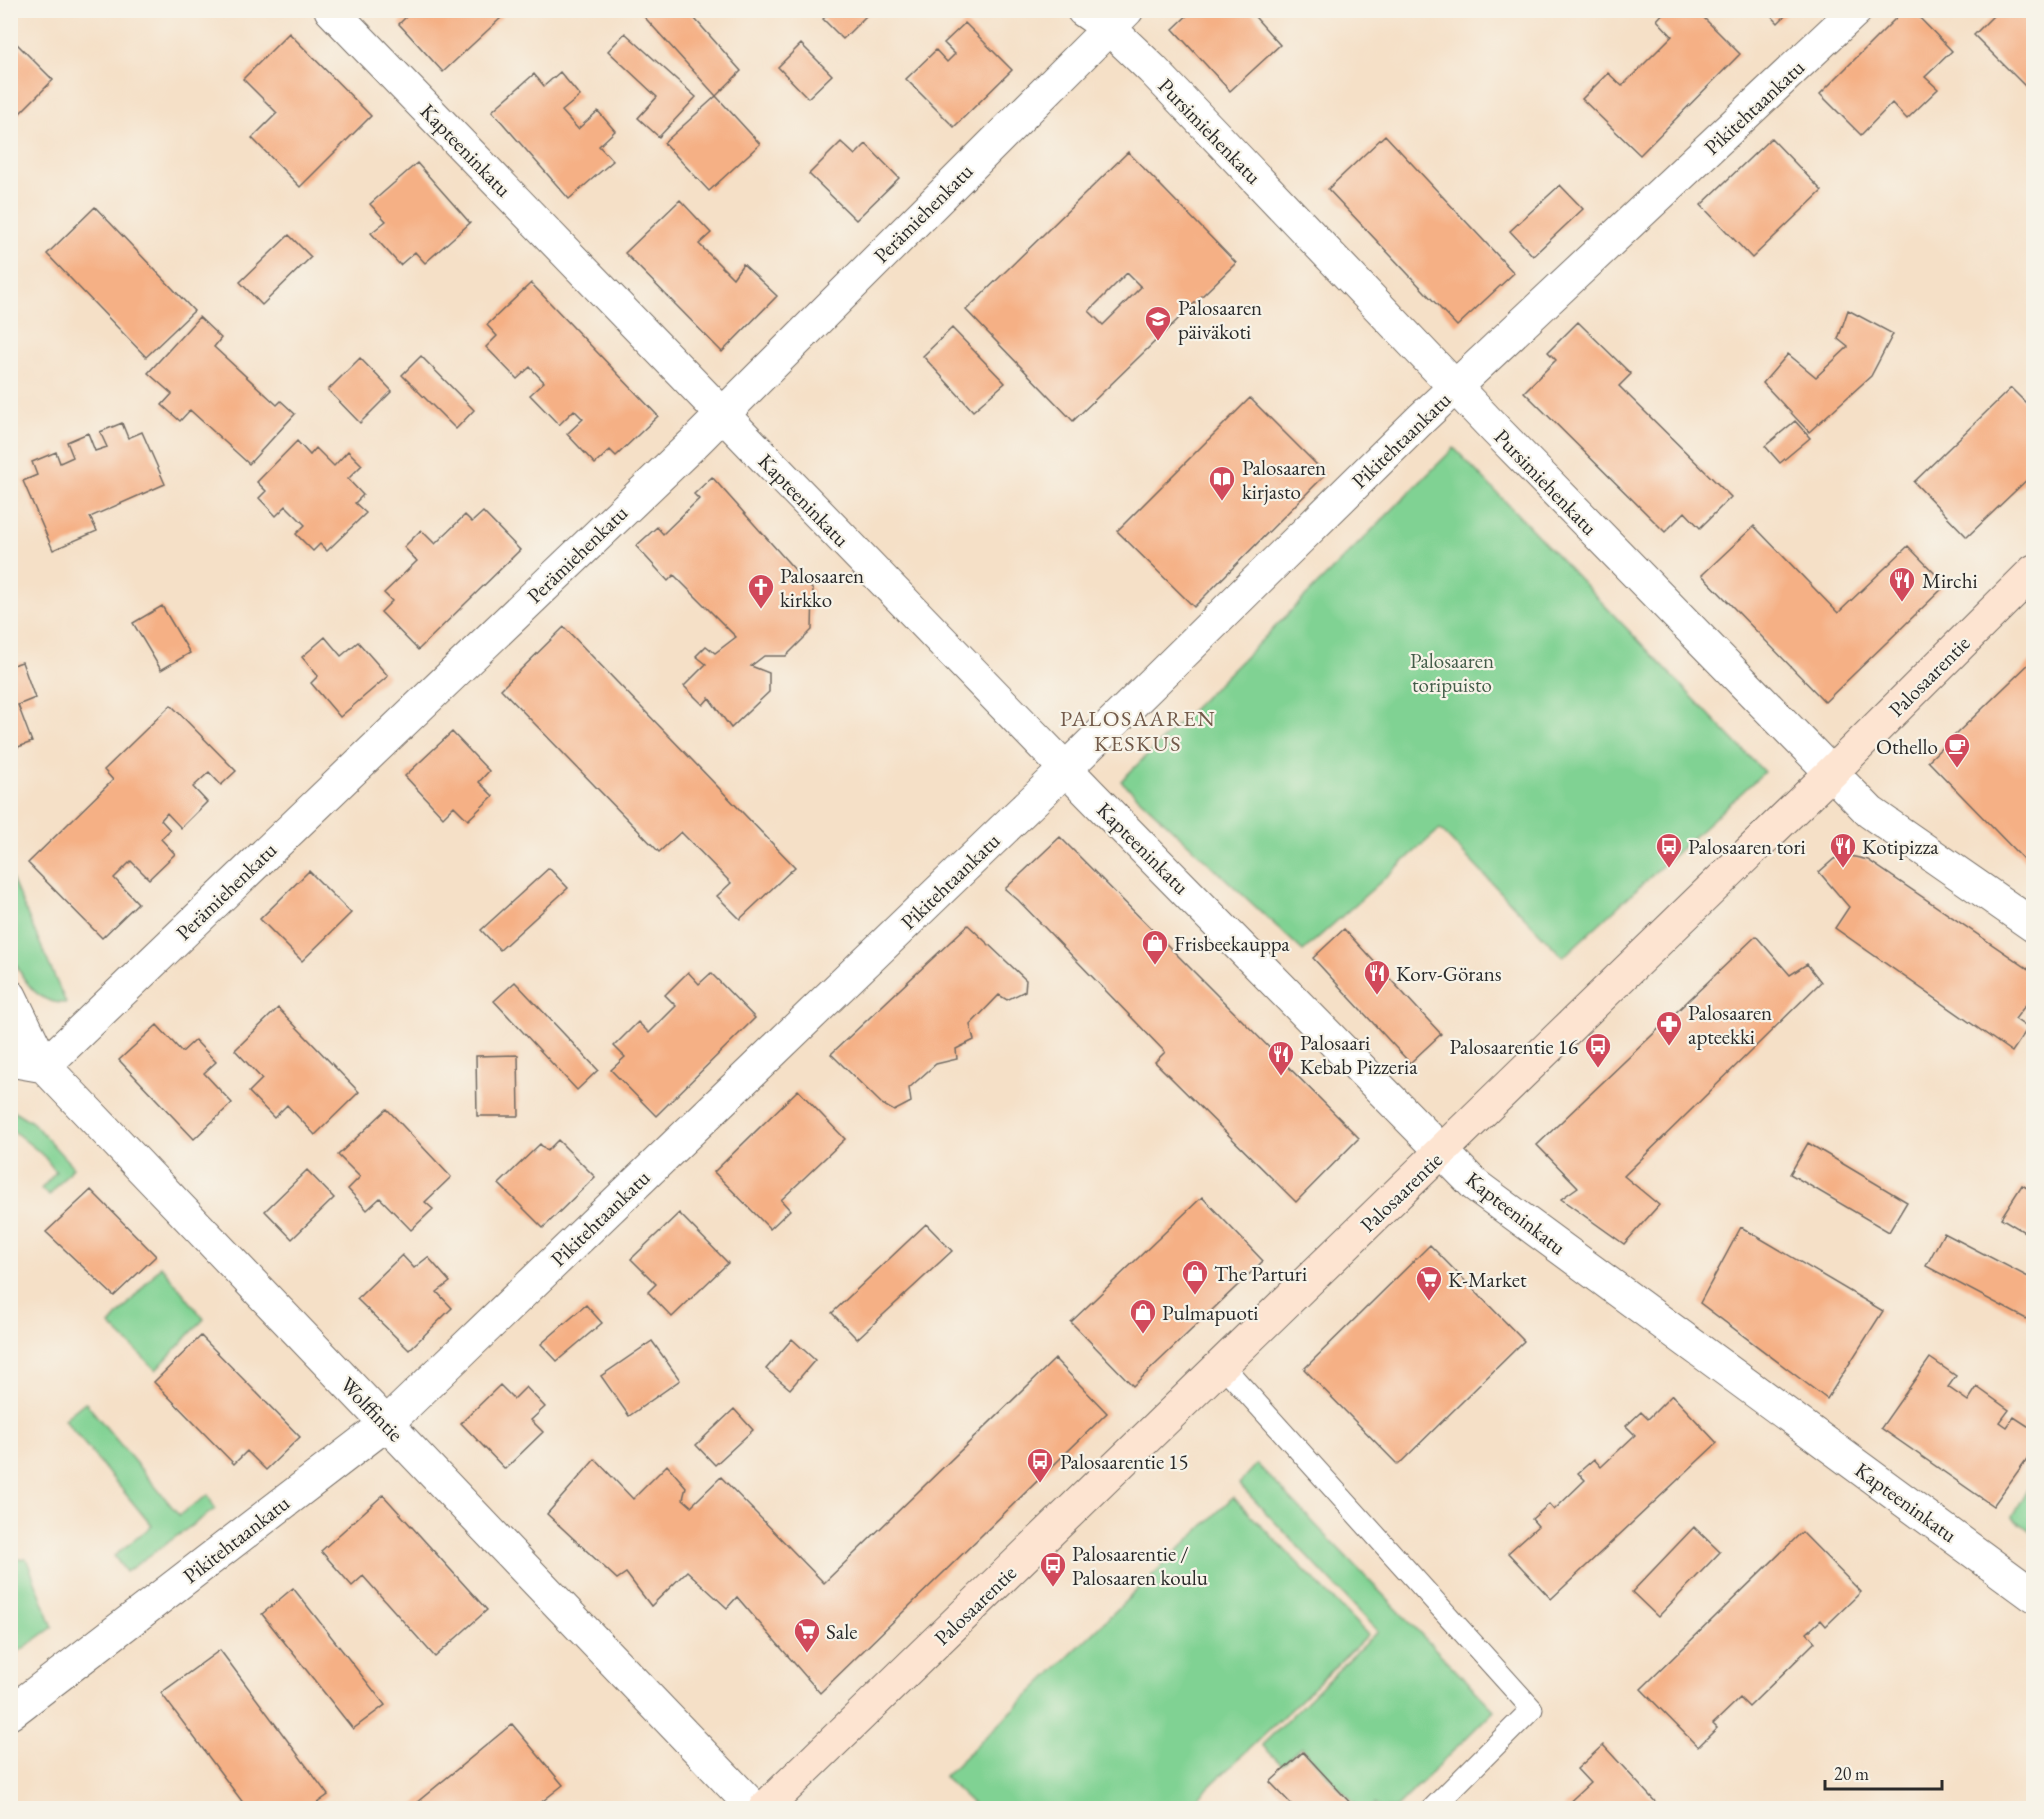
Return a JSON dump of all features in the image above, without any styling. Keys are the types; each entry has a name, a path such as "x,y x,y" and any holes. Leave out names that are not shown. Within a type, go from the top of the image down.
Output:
{"main road":[{"name":"Palosaarentie","path":"765,1809 1831,773 2034,571"}],"street":[{"name":"Kapteeninkatu","path":"331,10 1066,769 1475,1185 2034,1596"},
{"name":"Pikitehtaankatu","path":"10,1713 386,1424 1066,769 1455,387 1856,10"},
{"name":"Perämiehenkatu","path":"44,1066 722,415 1106,16"},
{"name":"Pursimiehenkatu","path":"1106,16 1455,387 1870,812 2034,926"},
{"name":"Wolffintie","path":"10,996 44,1066 754,1809"},
{"path":"10,1060 44,1066"}],"lane":[{"path":"1223,1366 1532,1709 1434,1809"}],"green space":[{"name":"Palosaaren toripuisto","path":"1454,448 1764,772 1563,957 1440,829 1303,951 1121,781"},
{"path":"10,877 66,1003 46,999 37,993 18,968 11,948 9,932"},
{"path":"11,1109 32,1122 73,1167 49,1196 41,1189 56,1172 43,1155 11,1129"},
{"path":"161,1266 204,1319 156,1370 110,1325"},
{"path":"85,1402 179,1515 208,1495 215,1509 126,1572 114,1556 152,1526 64,1419"},
{"path":"1257,1464 1494,1710 1396,1808 1380,1808 1374,1804 1371,1808 1359,1808 1301,1747 1282,1765 1262,1745 1378,1631 1239,1484"},
{"path":"2033,1479 2034,1533 2012,1517"},
{"path":"1233,1497 1368,1635 1187,1808 977,1808 944,1777"},
{"path":"26,1558 53,1627 11,1657 11,1634 18,1631 11,1610 11,1560"}],"building":[{"path":"413,10 497,10 502,17 443,72 399,24"},
{"path":"638,10 687,10 741,71 716,96"},
{"path":"832,10 872,10 843,39 823,19"},
{"path":"1193,10 1249,10 1280,45 1230,91 1173,29"},
{"path":"1666,10 1696,10 1740,54 1640,155 1582,99 1608,73 1622,86 1672,36 1657,20"},
{"path":"1766,10 1791,10 1778,23"},
{"path":"1904,10 1912,10 1952,51 1925,77 1938,89 1907,119 1892,103 1861,135 1820,94"},
{"path":"1999,10 2034,10 2034,95 1974,35"},
{"path":"965,23 1012,70 954,127 906,79 936,50 947,62 955,54 944,43"},
{"path":"289,33 371,116 300,187 252,138 277,113 243,79"},
{"path":"625,33 696,97 659,137 638,118 657,97 608,51"},
{"path":"10,37 53,80 10,123"},
{"path":"801,44 832,75 808,98 778,67"},
{"path":"560,72 580,96 562,111 578,129 598,111 615,131 599,146 613,161 569,199 492,111 534,74 544,86"},
{"path":"716,96 760,144 709,191 664,143"},
{"path":"1385,135 1514,273 1457,326 1328,189"},
{"path":"1771,138 1822,191 1752,258 1701,205"},
{"path":"841,142 855,155 866,144 899,178 856,220 809,174"},
{"path":"1128,152 1236,263 1073,421 966,310","holes":["1127,273 1141,287 1103,325 1089,311"]},
{"path":"417,163 470,223 425,263 415,252 400,265 371,233 386,221 370,204"},
{"path":"1560,185 1583,209 1533,256 1510,231"},
{"path":"680,200 711,233 699,244 733,278 743,264 777,296 722,352 625,253"},
{"path":"95,207 194,311 146,357 47,254"},
{"path":"289,235 311,257 262,305 240,282"},
{"path":"531,283 658,416 616,456 610,450 595,464 567,434 583,419 574,410 559,425 530,395 544,382 530,367 517,379 486,347 497,336 487,325"},
{"path":"1848,310 1893,334 1871,376 1809,432 1763,383 1788,354 1816,377 1848,347 1838,339"},
{"path":"199,317 221,338 214,347 277,405 281,401 295,414 249,464 190,410 180,421 162,405 172,394 148,373"},
{"path":"1578,322 1631,374 1619,386 1731,497 1700,528 1685,512 1665,532 1524,392 1556,360 1548,352"},
{"path":"952,328 1005,383 973,411 923,356"},
{"path":"421,356 474,410 456,429 402,375"},
{"path":"360,358 392,391 360,423 328,390"},
{"path":"2011,388 2034,411 2034,473 1967,537 1914,482"},
{"name":"Palosaaren kirjasto","path":"1250,398 1326,474 1194,607 1117,531"},
{"path":"1795,421 1810,438 1780,463 1765,446"},
{"path":"122,423 128,438 142,432 165,484 90,517 97,531 53,550 23,481 37,475 32,462 56,452 60,463 73,457 67,442 88,433 95,451 107,447 100,432"},
{"path":"297,441 310,455 316,448 334,466 348,451 362,465 348,479 363,495 355,503 366,513 327,551 320,544 313,551 296,534 305,525 286,506 276,516 259,498 266,491 257,482"},
{"name":"Palosaaren kirkko","path":"712,477 813,590 812,630 786,656 764,656 751,666 769,673 769,692 731,728 709,698 703,705 684,686 706,664 696,656 706,646 715,653 736,637 674,575 668,581 636,546 657,527 663,534 699,499 694,494"},
{"path":"483,512 520,550 418,650 381,612 392,601 384,593 417,561 404,547 421,530 435,544 465,515 472,522"},
{"path":"1754,526 1838,613 1908,546 1946,585 1825,702 1702,575"},
{"path":"162,606 190,653 161,670 133,623"},
{"path":"564,627 795,867 740,919 717,896 731,883 681,832 659,852 501,689"},
{"path":"325,637 341,656 358,642 388,676 340,717 311,683 318,676 302,657"},
{"path":"2034,659 2034,744 2028,751 2034,757 2034,859 2028,864 1928,761"},
{"path":"22,662 35,698 18,705 32,742 10,750 10,666"},
{"path":"171,705 236,771 221,785 209,772 193,787 207,802 181,828 167,813 161,820 170,830 161,839 175,854 149,879 131,861 114,878 138,903 102,938 28,863 113,780 104,770"},
{"path":"452,732 489,771 479,782 493,796 468,820 454,806 443,817 405,776"},
{"path":"1060,837 1359,1138 1296,1202 1155,1062 1165,1052 1005,889"},
{"path":"1846,855 1868,860 2034,973 2034,994 2015,1019 2028,1028 2012,1052 1835,928 1849,907 1819,872 1834,859"},
{"path":"549,868 568,888 500,950 481,930"},
{"path":"309,871 351,913 302,961 260,919"},
{"path":"968,925 1026,980 1025,991 1007,1000 999,995 970,1025 974,1040 956,1049 957,1059 936,1064 909,1088 911,1102 894,1111 882,1104 831,1054"},
{"name":"Korv-Görans","path":"1344,929 1441,1034 1410,1063 1313,958"},
{"path":"1756,936 1790,975 1807,964 1821,982 1624,1176 1659,1205 1624,1244 1561,1199 1578,1187 1537,1145"},
{"path":"688,972 699,984 711,973 755,1018 656,1116 611,1070 625,1057 614,1046 638,1022 649,1033 676,1006 665,995"},
{"path":"515,982 598,1070 577,1090 494,1001"},
{"path":"278,1008 359,1092 315,1135 287,1105 274,1118 249,1092 262,1079 235,1050"},
{"path":"157,1025 182,1052 195,1040 216,1062 204,1073 232,1103 194,1139 119,1060"},
{"path":"518,1055 519,1116 477,1116 476,1056"},
{"path":"798,1090 845,1139 781,1200 790,1210 770,1229 714,1172"},
{"path":"387,1109 451,1177 425,1202 433,1209 411,1230 380,1198 367,1210 348,1189 360,1177 338,1155"},
{"path":"558,1140 595,1177 543,1228 499,1184 540,1144 547,1151"},
{"path":"1808,1143 1907,1202 1889,1232 1790,1174"},
{"path":"307,1170 334,1198 292,1239 265,1211"},
{"path":"2022,1185 2034,1192 2034,1238 2001,1218"},
{"path":"91,1190 156,1256 114,1296 46,1232"},
{"path":"1202,1197 1263,1261 1133,1386 1071,1322"},
{"path":"679,1213 728,1263 672,1317 648,1292 656,1284 631,1259"},
{"path":"926,1224 952,1251 857,1339 832,1313"},
{"path":"1741,1227 1883,1311 1827,1399 1700,1303"},
{"path":"1944,1233 2034,1280 2034,1323 1926,1266"},
{"path":"1430,1245 1524,1341 1398,1465 1304,1369"},
{"path":"402,1255 414,1268 428,1257 450,1282 437,1292 452,1308 409,1350 357,1299"},
{"path":"586,1305 602,1323 557,1361 541,1344"},
{"path":"201,1336 300,1437 266,1470 247,1451 234,1464 154,1382"},
{"path":"792,1339 815,1360 790,1389 766,1369"},
{"path":"652,1341 680,1380 629,1416 601,1376"},
{"path":"1930,1358 1956,1376 1948,1387 1968,1401 1977,1387 2009,1410 2000,1422 2007,1427 2014,1417 2034,1430 2034,1449 1993,1506 1881,1428"},
{"path":"1055,1359 1107,1413 820,1693 737,1597 727,1608 687,1571 651,1606 626,1573 617,1579 547,1514 595,1459 633,1499 667,1465 686,1487 683,1499 691,1506 721,1477 824,1583"},
{"path":"500,1385 514,1399 526,1387 545,1407 531,1420 543,1432 505,1469 461,1423"},
{"path":"1672,1395 1717,1443 1551,1599 1508,1553 1538,1526 1532,1519 1549,1504 1554,1510 1585,1480 1578,1473 1594,1459 1601,1467 1635,1435 1626,1426 1641,1412 1648,1419"},
{"path":"734,1409 753,1430 715,1465 696,1445"},
{"path":"383,1495 487,1610 435,1657 363,1576 352,1586 321,1551"},
{"path":"1694,1527 1720,1552 1658,1617 1632,1592"},
{"path":"1802,1532 1861,1592 1826,1626 1821,1620 1807,1633 1815,1642 1749,1707 1740,1698 1713,1724 1717,1728 1698,1747 1641,1689"},
{"path":"293,1588 385,1705 353,1729 262,1614"},
{"path":"220,1650 328,1795 310,1808 247,1808 161,1693"},
{"path":"512,1724 563,1785 534,1808 410,1808"},
{"path":"1603,1745 1661,1808 1563,1808 1590,1783 1577,1769"},
{"path":"1303,1752 1355,1808 1295,1808 1270,1782"}],"place":[{"name":"Palosaaren päiväkoti","path":"1158,342"},
{"name":"Palosaaren kirjasto","path":"1222,502"},
{"name":"Mirchi","path":"1902,603"},
{"name":"Palosaaren kirkko","path":"761,610"},
{"name":"Othello","path":"1957,769"},
{"name":"Palosaaren tori","path":"1669,869"},
{"name":"Kotipizza","path":"1843,869"},
{"name":"Frisbeekauppa","path":"1155,966"},
{"name":"Korv-Görans","path":"1377,996"},
{"name":"Palosaaren apteekki","path":"1669,1047"},
{"name":"Palosaarentie 16","path":"1598,1069"},
{"name":"Palosaari Kebab Pizzeria","path":"1281,1077"},
{"name":"The Parturi","path":"1195,1296"},
{"name":"K-Market","path":"1429,1302"},
{"name":"Pulmapuoti","path":"1143,1335"},
{"name":"Palosaarentie 15","path":"1040,1484"},
{"name":"Palosaarentie / Palosaaren koulu","path":"1053,1588"},
{"name":"Sale","path":"807,1654"}],"district":[{"name":"PALOSAAREN KESKUS","path":"1138,730"}]}
